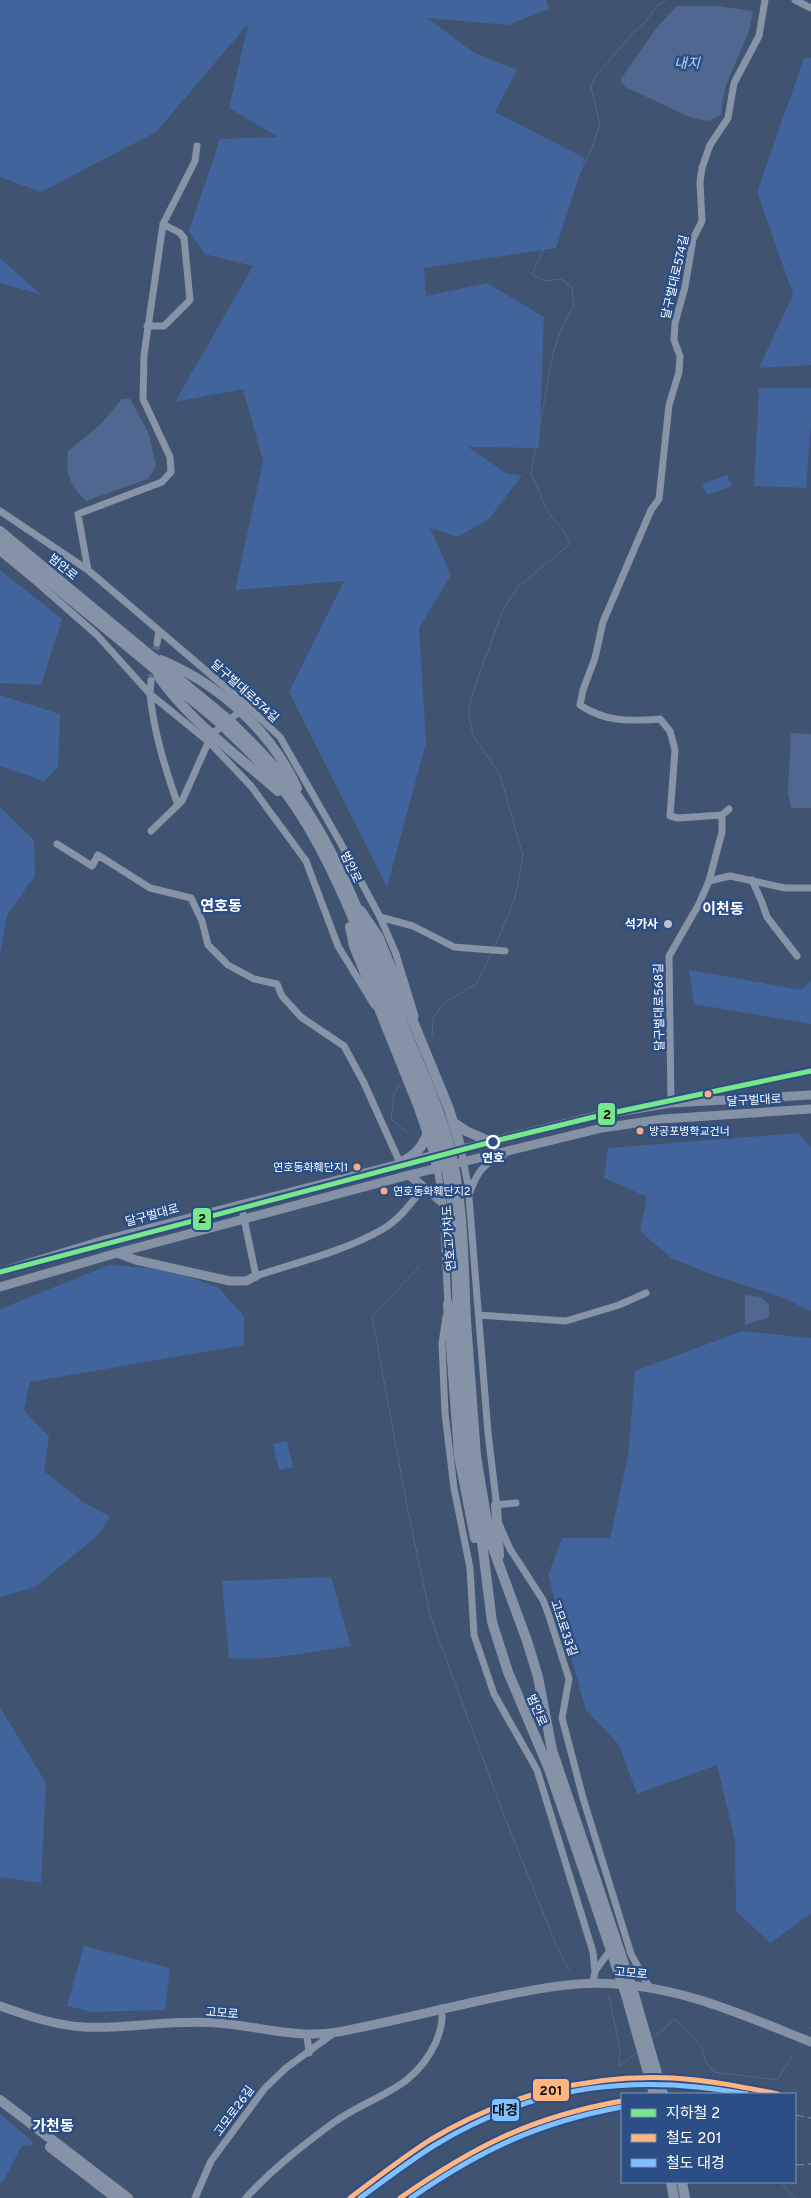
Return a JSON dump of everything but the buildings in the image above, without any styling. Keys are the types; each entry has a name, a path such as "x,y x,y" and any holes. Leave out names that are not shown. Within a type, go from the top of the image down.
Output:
{"highway":[{"path":"0,522 81,589 103,621"},
{"name":"범안로","path":"0,531 103,621 267,758 331,852 346,895 407,1042"},
{"name":"범안로","path":"0,541 103,621"},
{"path":"0,550 66,605 103,621"},
{"path":"150,660 179,668 244,708 277,753 291,776 301,807"},
{"path":"150,660 167,690 210,738 301,807"},
{"path":"346,895 354,946 428,1132 437,1168"},
{"path":"346,895 378,936 454,1123 461,1149"},
{"name":"연호고가차도","path":"407,1042 436,1129 448,1174 462,1321"},
{"path":"454,1123 490,1142"},
{"path":"400,1163 418,1154 424,1145 428,1132"},
{"path":"448,1304 459,1456 475,1537 482,1549"},
{"name":"범안로","path":"462,1321 467,1450 492,1622 499,1648 549,1769 640,2009 663,2093"},
{"name":"범안로","path":"462,1321 479,1476 490,1540 527,1640 538,1677 552,1750 628,2000 654,2093"},
{"path":"496,1505 500,1570"},
{"path":"0,2100 30,2127 128,2198"},
{"path":"0,2108 30,2127"},
{"path":"80,2165 116,2198"},
{"path":"671,2183 674,2198"},
{"path":"682,2183 685,2198"}],"main road":[{"name":"달구벌대로","path":"0,1272 104,1240 241,1204 400,1163 600,1115 671,1103 811,1095"},
{"name":"달구벌대로","path":"0,1287 117,1253 538,1142 602,1128 662,1118 811,1109"},
{"path":"409,1175 424,1187 442,1206"},
{"path":"117,1253 136,1260 230,1281 246,1281 256,1276"},
{"name":"고모로","path":"0,2006 43,2021 86,2027 217,2023 307,2035 336,2032 441,2008 534,1990 578,1983 593,1983 649,1987 689,1996 716,2004 810,2040"}],"street":[{"name":"달구벌대로574길","path":"722,815 678,818 670,816 675,750 670,731 660,719 620,721 594,715 580,705 583,690 595,658 603,622 651,510 659,499 670,405 679,372 680,356 674,340 675,323 685,287 693,239 702,221 700,182 702,168 710,145 728,118 734,83 759,36 765,0"},
{"path":"795,0 811,8"},
{"path":"88,570 78,514 162,482 171,472 170,457 143,399 147,326 163,224 195,161 197,146"},
{"path":"147,326 164,326 190,300 184,238 163,224"},
{"name":"달구벌대로574길","path":"0,510 88,570 244,708 280,737 380,917 396,954 426,1052"},
{"path":"25,571 97,635 150,694 210,738 252,786 306,861 338,946 386,1025"},
{"path":"157,643 159,631"},
{"path":"151,681 150,694 153,719 162,759 178,805"},
{"path":"151,831 182,801 210,738 244,708"},
{"path":"722,815 729,809"},
{"name":"달구벌대로568길","path":"671,1103 669,956 699,904 709,880 722,832 722,815"},
{"path":"57,844 92,866 98,855 150,888 191,898 202,920 208,945 228,965 254,979 277,984 282,996 301,1017 344,1046 364,1083 400,1163"},
{"path":"709,880 730,876 785,888 811,888"},
{"path":"752,880 766,917 797,956"},
{"path":"380,917 413,926 454,947 502,950"},
{"path":"469,1195 476,1177 489,1161 538,1142"},
{"name":"고모로33길","path":"461,1149 470,1203 483,1374 496,1505 505,1540 543,1600 550,1616 569,1679 562,1718 595,1841 630,1954 649,1987"},
{"path":"437,1168 444,1224 448,1304 442,1343 445,1413 454,1488 470,1568 474,1635 494,1694 536,1770 591,1945 595,1972 593,1983"},
{"path":"241,1204 256,1276 351,1244 384,1228 407,1208 424,1187"},
{"path":"442,1206 456,1195 463,1194 470,1203"},
{"path":"444,1224 450,1230 468,1234 473,1239"},
{"path":"479,1314 566,1321 619,1306 646,1293"},
{"path":"496,1505 516,1503"},
{"path":"595,1972 623,1931"},
{"path":"591,1945 600,1952 608,1952"},
{"path":"246,2198 287,2158 336,2121 408,2081 431,2052 439,2033 443,2016 441,2008"},
{"name":"고모로26길","path":"195,2198 211,2161 265,2088 286,2068 336,2032"},
{"path":"307,2035 309,2053"}],"shaded area":[{"path":"0,0 546,0 549,9 508,25 427,18 473,52 517,70 495,112 585,158 556,248 424,268 426,296 487,283 544,317 539,448 468,447 507,474 522,475 489,519 458,537 430,528 451,575 419,628 426,743 387,887 289,692 344,581 235,590 263,461 243,389 175,402 253,266 205,254 189,231 220,139 278,137 229,108 248,24 156,132 41,192 0,177"},
{"path":"804,58 811,58 811,365 759,368 793,294 757,192"},
{"path":"0,258 40,294 0,283"},
{"path":"759,388 811,388 811,426 806,488 754,486"},
{"path":"727,475 732,486 707,495 702,484"},
{"path":"0,570 62,619 41,685 0,683"},
{"path":"0,695 60,714 58,767 44,781 0,766"},
{"path":"0,807 34,840 35,875 7,916 0,954"},
{"path":"689,970 802,990 811,980 811,1024 694,1004"},
{"path":"799,1133 811,1148 811,1311 781,1297 716,1276 671,1258 640,1231 647,1197 604,1178 608,1148"},
{"path":"109,1265 165,1269 218,1287 244,1316 244,1345 30,1382 24,1410 49,1437 44,1471 83,1502 110,1517 97,1536 35,1587 0,1597 0,1309"},
{"path":"742,1331 811,1338 811,1914 770,1943 736,1911 735,1841 717,1765 637,1794 619,1745 586,1710 548,1575 562,1538 610,1538 628,1456 635,1371"},
{"path":"287,1441 293,1467 279,1470 273,1444"},
{"path":"331,1577 351,1646 259,1659 229,1658 222,1581"},
{"path":"0,1707 46,1783 41,1883 0,1877"},
{"path":"84,1946 170,1968 165,2010 92,2012 67,2006"},
{"path":"0,2114 32,2141 32,2145 22,2146 3,2181 0,2183"}],"water":[{"name":"내지","path":"677,6 717,6 753,11 749,31 725,88 721,115 708,121 692,118 625,87 620,80 658,26"},
{"path":"122,399 130,399 149,434 156,466 148,479 86,501 76,490 70,479 67,466 68,451 100,425"},
{"path":"791,733 811,734 811,808 791,808 788,792"},
{"path":"745,1295 761,1297 769,1305 769,1317 745,1325"}],"waterway":[{"path":"495,946 515,898 523,856 500,775 473,735 468,711 475,686 503,610 518,587 570,544 563,529 548,511 531,474 553,353 561,330 574,306 572,287 561,279 546,281 532,274 592,147 600,124 591,87 596,76 634,32 644,24 657,6 666,0"},
{"path":"432,1037 433,1018 443,1004 477,983 492,952"},
{"path":"400,1083 394,1094 391,1119 408,1133"},
{"path":"420,1266 372,1316 407,1506 428,1606 508,1826 557,1947 569,1970"},
{"path":"609,1996 620,2049 619,2065"},
{"path":"652,2039 675,2019 702,2047 705,2061 714,2072 777,2080 793,2055"},
{"path":"619,2066 638,2052"},
{"path":"781,2183 795,2198"}],"tunnel":[{"path":"151,681 157,643"}],"railway":[{"path":"407,2198 457,2166 509,2138 564,2118 621,2105"},
{"path":"796,2115 811,2118"},
{"path":"796,2165 811,2164"}],"metro line":[{"name":"2","path":"0,1272 495,1141 602,1115 811,1071"}],"rail line":[{"name":"201","path":"350,2198 430,2140 486,2111 547,2091 609,2080 673,2078 739,2086 773,2093"},
{"name":"대경","path":"360,2198 425,2151 472,2125 509,2109 547,2097 586,2089 625,2085 665,2085 740,2093"},
{"name":"201","path":"400,2198 454,2163 505,2136 559,2116 621,2101"},
{"name":"대경","path":"411,2198 461,2166 511,2140 564,2121 621,2107"}],"place":[{"name":"석가사","path":"668,924"},
{"name":"방공포병학교건너","path":"640,1131"},
{"name":"연호","path":"493,1142"},
{"name":"연호동화훼단지1","path":"357,1167"},
{"name":"연호동화훼단지2","path":"384,1191"}],"district":[{"name":"연호동","path":"221,906"},
{"name":"이천동","path":"723,909"},
{"name":"가천동","path":"53,2126"}]}
